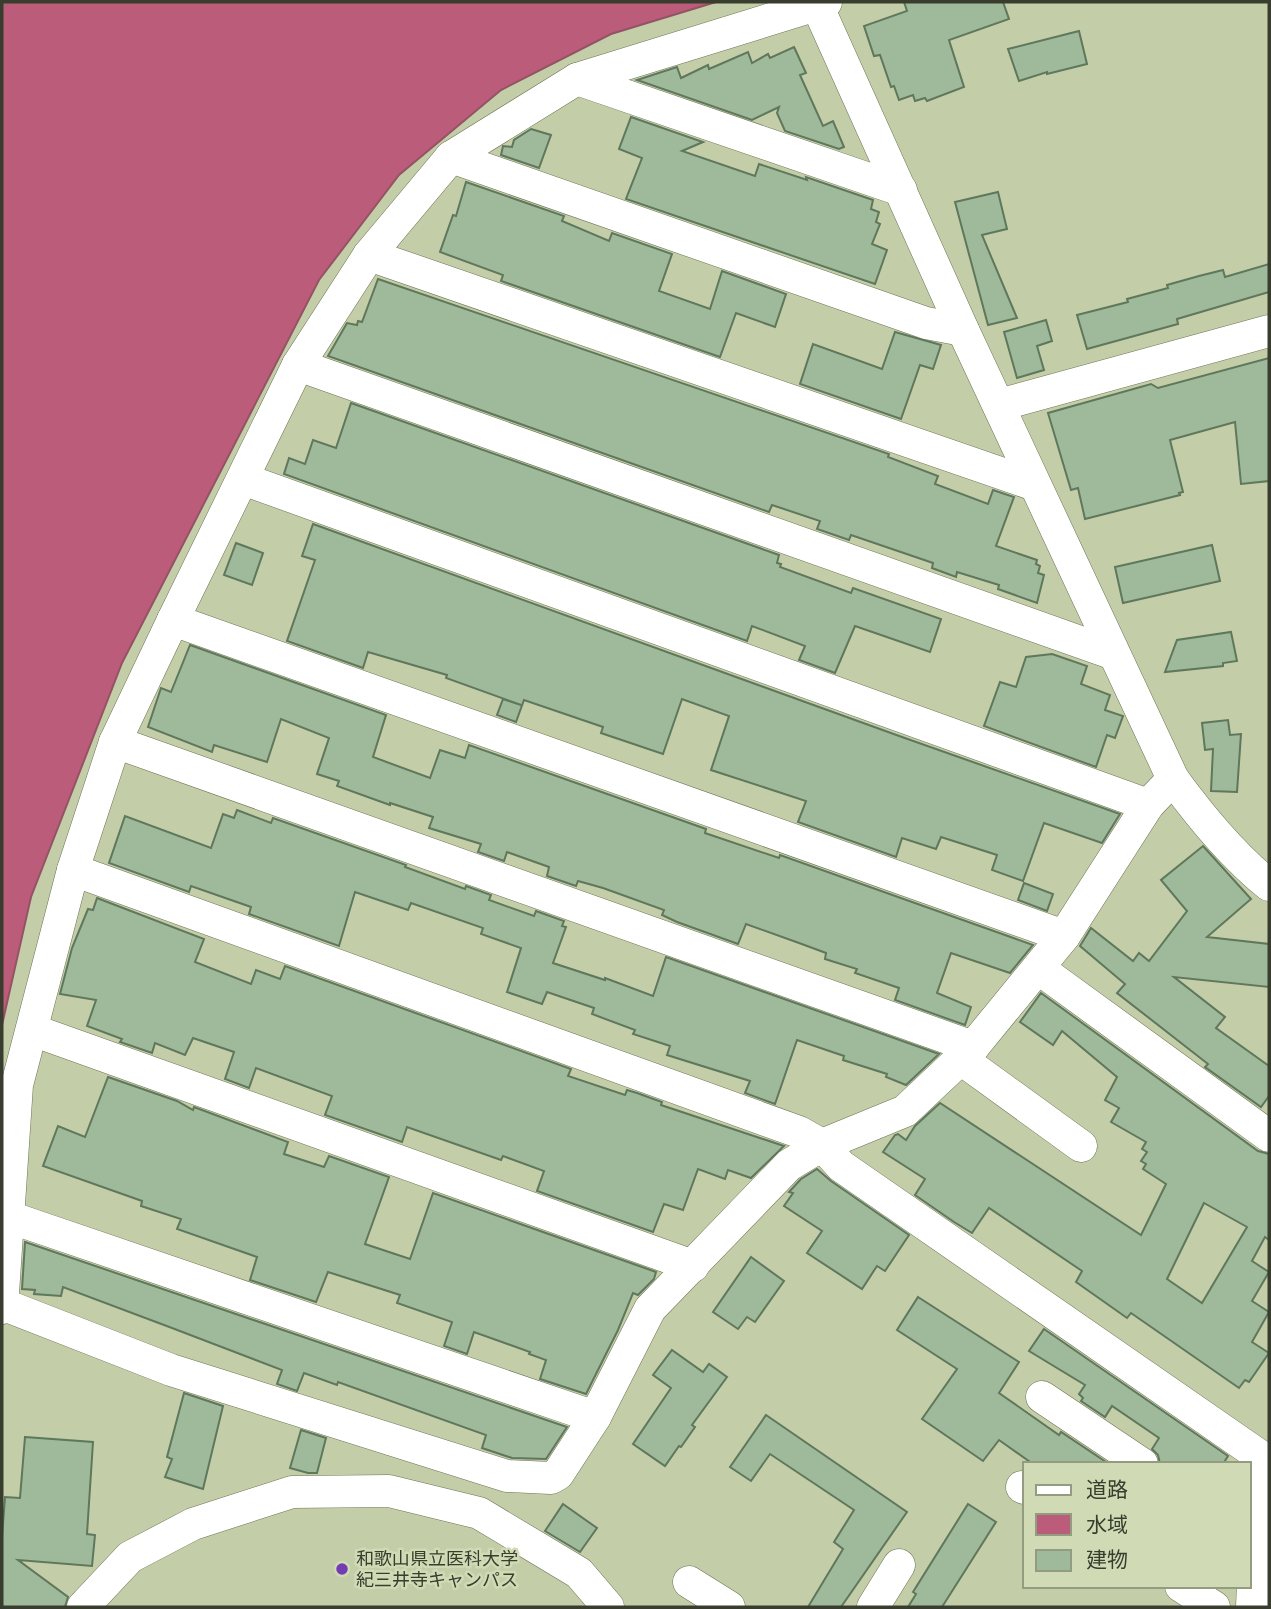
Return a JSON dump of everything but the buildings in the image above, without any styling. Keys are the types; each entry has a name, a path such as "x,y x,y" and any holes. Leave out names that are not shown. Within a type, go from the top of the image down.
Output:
{"street":[{"path":"1173,779 1148,806 1064,936 967,1053 905,1111 822,1145 789,1165 650,1308 595,1417 558,1474 551,1478 507,1476 171,1370 2,1306 17,1085 73,870 115,743 298,365 369,255 451,157 577,79 822,3 963,330 1173,779 1254,872 1269,885"},
{"path":"577,79 901,190"},
{"path":"451,157 926,323 963,330"},
{"path":"369,255 1035,485"},
{"path":"999,405 1269,331"},
{"path":"298,365 1114,654"},
{"path":"243,479 1148,806"},
{"path":"173,620 1064,936"},
{"path":"115,743 967,1053 1081,1146"},
{"path":"73,870 799,1132 822,1145 841,1166 1256,1454 1252,1607"},
{"path":"1038,968 1269,1136"},
{"path":"32,1030 693,1266"},
{"path":"9,1217 595,1417"},
{"path":"1042,1397 1139,1462"},
{"path":"83,1607 130,1557 192,1524 292,1492 388,1491 478,1513 579,1573 608,1607"},
{"path":"873,1607 898,1565"},
{"path":"689,1582 729,1607"},
{"path":"1184,1588 1214,1607"}],"water":[{"path":"2,2 716,2 611,34 501,90 399,175 319,280 122,663 31,897 2,1025"}],"place":[{"name":"和歌山県立医科大学 紀三井寺キャンパス","path":"342,1569"}]}
